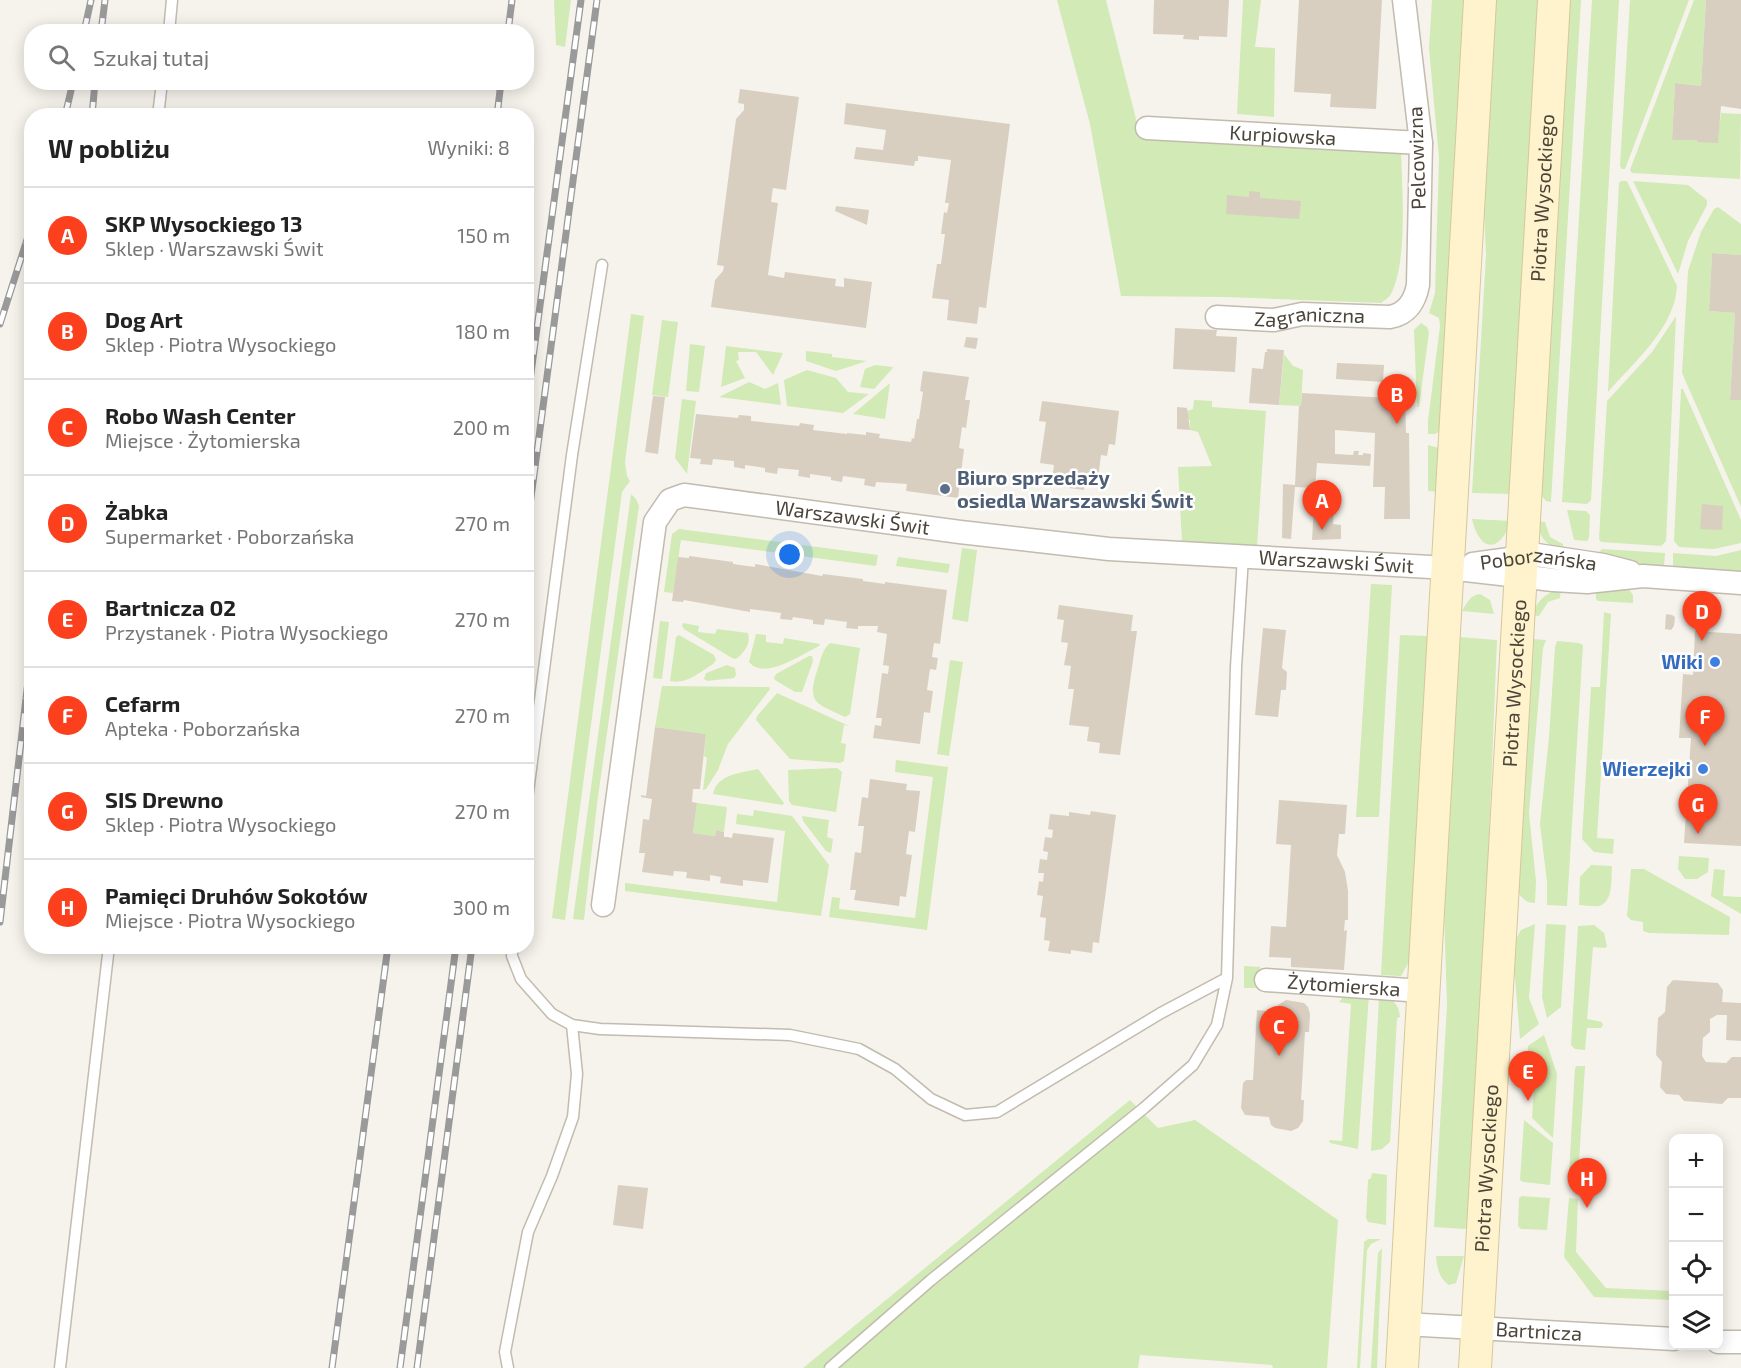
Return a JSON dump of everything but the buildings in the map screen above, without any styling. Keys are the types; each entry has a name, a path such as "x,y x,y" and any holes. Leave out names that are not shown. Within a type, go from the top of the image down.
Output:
{"main road":[{"path":"1402,1368 1480,0"},
{"name":"Piotra Wysockiego","path":"1474,1368 1554,0"}],"street":[{"name":"Pelcowizna","path":"1403,313 1413,300 1418,285 1421,143 1404,0"},
{"name":"Kurpiowska","path":"1147,128 1421,143"},
{"name":"Zagraniczna","path":"1217,317 1274,320 1302,314 1390,317 1403,313"},
{"name":"Warszawski Świt","path":"603,905 655,522 670,500 684,495 696,495 948,530 1109,549 1448,568"},
{"name":"Poborzańska","path":"1448,568 1521,567 1587,582 1643,576 1741,583"},
{"name":"Żytomierska","path":"1266,980 1422,992"},
{"name":"Bartnicza","path":"1404,1324 1669,1339"},
{"path":"1723,1341 1741,1342"}],"lane":[{"path":"170,24 172,0"},
{"path":"160,108 161,90"},
{"path":"534,746 572,455 595,321 602,265"},
{"path":"830,1368 931,1280 1144,1108 1193,1065 1217,1025 1227,978 1236,667 1243,558"},
{"path":"60,1368 108,954"},
{"path":"512,954 521,979 552,1014 572,1025 600,1029 790,1035 859,1049 896,1069 931,1099 965,1115 997,1112 1161,1013 1227,978"},
{"path":"508,1368 505,1352 528,1232 552,1176 573,1117 577,1074 572,1025"}],"green space":[{"path":"554,0 571,0 565,47 556,45"},
{"path":"1057,0 1106,0 1141,139 1401,150 1402,244 1396,280 1389,297 1381,303 1121,296 1090,124"},
{"path":"1243,0 1261,0 1255,47 1275,48 1274,117 1237,114"},
{"path":"1432,0 1468,0 1442,430 1435,434 1428,434 1440,326 1439,318 1429,313 1435,293 1439,158 1429,48"},
{"path":"1493,0 1541,0 1513,494 1472,493 1486,255 1483,187"},
{"path":"1566,0 1581,0 1551,502 1537,495"},
{"path":"1592,0 1619,0 1591,500 1587,504 1562,502"},
{"path":"1630,0 1689,0 1625,169 1622,169 1620,166"},
{"path":"1694,0 1706,0 1701,86 1675,83 1672,140 1697,140 1720,123 1721,113 1741,114 1740,179 1632,173 1630,170"},
{"path":"1627,181 1677,286 1675,301 1661,330 1608,392 1619,183"},
{"path":"1633,181 1688,185 1707,200 1707,205 1688,241 1678,274"},
{"path":"1718,207 1741,224 1741,255 1712,253 1709,311 1735,313 1730,399 1741,400 1741,507 1682,373 1688,271 1701,232 1714,209"},
{"path":"631,314 644,316 625,462 630,481 622,492 565,920 552,918"},
{"path":"1676,316 1666,541 1661,546 1601,542 1599,539 1607,401 1652,352"},
{"path":"662,320 678,322 668,397 652,395"},
{"path":"1421,323 1427,327 1429,332 1419,407 1417,407 1414,330"},
{"path":"690,344 705,346 699,392 686,391"},
{"path":"726,346 783,353 773,375 756,352 738,352 739,360 736,361 745,378 721,387"},
{"path":"806,351 867,361 836,371 806,361"},
{"path":"1284,354 1293,366 1303,370 1301,406 1279,405"},
{"path":"875,365 893,367 874,389 860,387 865,369"},
{"path":"807,370 836,378 848,392 869,394 843,413 787,406 784,380"},
{"path":"749,382 765,389 778,383 781,405 719,397"},
{"path":"890,383 885,419 853,414"},
{"path":"1681,389 1683,389 1741,520 1741,543 1714,549 1679,547 1674,541"},
{"path":"682,399 696,401 687,474 675,458"},
{"path":"1194,400 1212,401 1212,407 1266,411 1257,546 1182,542 1178,467 1212,466 1198,432 1190,430 1190,420 1187,419 1187,411 1193,409"},
{"path":"1428,445 1439,448 1440,492 1428,491"},
{"path":"631,494 639,506 597,804 584,920 573,919"},
{"path":"1567,510 1586,511 1590,515 1587,541 1574,540"},
{"path":"1472,519 1511,521 1501,539 1490,545 1480,538"},
{"path":"1537,521 1545,522 1550,537 1563,544 1564,552 1545,541"},
{"path":"679,529 878,555 876,566 681,540 673,593 664,592 672,534"},
{"path":"962,548 977,550 968,622 952,619"},
{"path":"1602,549 1665,553 1664,567 1598,558 1598,553"},
{"path":"1741,550 1741,572 1673,568 1673,553 1716,556"},
{"path":"898,557 950,564 948,573 896,566"},
{"path":"1371,584 1392,585 1379,817 1356,817"},
{"path":"1596,588 1628,588 1633,595 1633,603 1598,601"},
{"path":"1561,590 1560,598 1548,602 1539,616 1531,615 1543,598"},
{"path":"1480,594 1490,600 1494,614 1462,611 1471,598"},
{"path":"1604,612 1611,614 1597,838 1614,839 1613,854 1594,852 1582,839 1591,687 1600,687"},
{"path":"660,621 669,622 662,679 653,678"},
{"path":"683,623 699,626 698,632 715,634 717,629 748,633 748,644 739,657 732,658 684,629"},
{"path":"756,634 766,635 766,642 783,644 784,638 820,644 794,660 764,669 749,662"},
{"path":"679,635 714,655 716,660 698,674 676,682 670,681 676,637"},
{"path":"1400,635 1429,636 1410,960 1401,976 1381,975"},
{"path":"1459,637 1497,640 1469,1224 1465,1229 1434,1227 1447,1006 1444,910"},
{"path":"1533,639 1546,640 1543,648 1529,813 1536,881 1535,903 1524,900 1517,890"},
{"path":"1557,641 1583,645 1567,906 1547,905 1547,882 1540,824"},
{"path":"830,643 860,648 850,714 845,717 820,705 813,695 814,680 821,658"},
{"path":"812,656 813,661 802,692 795,692 775,680 776,674"},
{"path":"950,660 963,662 949,756 937,754"},
{"path":"727,665 735,668 734,678 707,681 704,679 706,673"},
{"path":"662,686 769,687 770,689 728,744 718,770 706,789 703,790 707,758 704,756 706,734 655,727"},
{"path":"777,693 849,726 844,725 841,743 846,744 844,761 840,763 790,759 756,720"},
{"path":"896,760 948,767 927,930 829,917 832,897 840,898 839,909 915,918 933,777 895,772"},
{"path":"837,768 842,772 836,812 792,805 789,801 788,770"},
{"path":"758,769 784,803 783,805 713,794 715,787 725,778"},
{"path":"697,803 727,807 724,832 716,830 715,836 693,833"},
{"path":"754,810 792,816 829,865 821,916 625,891 625,883 777,902 785,831 736,824 737,814 753,816"},
{"path":"802,816 829,820 827,837 833,839 831,853 826,851 803,821"},
{"path":"1679,856 1709,858 1708,872 1697,879 1685,879 1678,869"},
{"path":"1591,865 1612,866 1609,894 1604,904 1599,906 1579,905 1580,877"},
{"path":"1631,869 1644,869 1730,917 1729,935 1643,931 1643,922 1631,920 1627,916"},
{"path":"1714,869 1725,870 1723,896 1741,897 1741,914 1711,896"},
{"path":"1535,924 1529,998 1539,1024 1520,1039 1514,966 1515,941 1521,930"},
{"path":"1546,924 1566,925 1561,1007 1547,1018 1542,997"},
{"path":"1594,925 1604,933 1607,946 1605,948 1593,947 1587,1019 1602,1022 1603,1025 1601,1028 1587,1028 1585,1050 1575,1049 1571,1045 1578,926"},
{"path":"1244,966 1260,967 1259,988 1244,988"},
{"path":"1345,995 1369,995 1358,1149 1330,1143 1329,1140 1342,1141 1351,1004 1339,1002"},
{"path":"1379,997 1388,998 1394,1002 1400,1017 1397,1018 1390,1142 1382,1149 1371,1151"},
{"path":"1544,1035 1557,1074 1553,1138 1532,1118 1534,1088 1527,1074 1528,1046"},
{"path":"1585,1066 1578,1178 1570,1177 1569,1174 1575,1068"},
{"path":"1130,1100 1158,1128 1195,1120 1338,1220 1327,1368 1273,1368 1272,1365 1140,1355 1138,1368 803,1368"},
{"path":"1524,1120 1553,1143 1550,1185 1520,1180"},
{"path":"1372,1173 1387,1175 1386,1225 1368,1222 1366,1218 1368,1180"},
{"path":"1522,1196 1550,1198 1547,1230 1521,1229 1518,1226 1519,1198"},
{"path":"1569,1198 1578,1199 1576,1252 1606,1288 1669,1291 1669,1300 1594,1297 1564,1257"},
{"path":"1368,1239 1381,1239 1371,1244 1367,1250 1360,1368 1357,1368 1364,1242"},
{"path":"1382,1248 1377,1368 1371,1368 1378,1253"},
{"path":"1436,1256 1464,1256 1456,1283 1449,1285 1443,1279 1438,1269"}],"railway":[{"path":"86,24 91,0"},
{"path":"102,24 105,0"},
{"path":"509,24 512,0"},
{"path":"534,350 581,0"},
{"path":"534,475 597,0"},
{"path":"67,108 71,90"},
{"path":"93,108 94,90"},
{"path":"498,108 500,90"},
{"path":"0,324 24,249"},
{"path":"0,922 24,716"},
{"path":"332,1368 387,954"},
{"path":"400,1368 455,954"},
{"path":"417,1368 471,954"}],"place":[{"name":"Dog Art","path":"1397,424"},
{"name":"Biuro sprzedaży osiedla Warszawski Świt","path":"945,489"},
{"name":"SKP Wysockiego 13","path":"1322,530"},
{"name":"Żabka","path":"1702,641"},
{"name":"Wiki","path":"1715,662"},
{"name":"Cefarm","path":"1705,746"},
{"name":"Wierzejki","path":"1703,769"},
{"name":"SIS Drewno","path":"1698,834"},
{"name":"Robo Wash Center","path":"1279,1056"},
{"name":"Bartnicza 02","path":"1528,1101"},
{"name":"Pamięci Druhów Sokołów","path":"1587,1208"}]}
